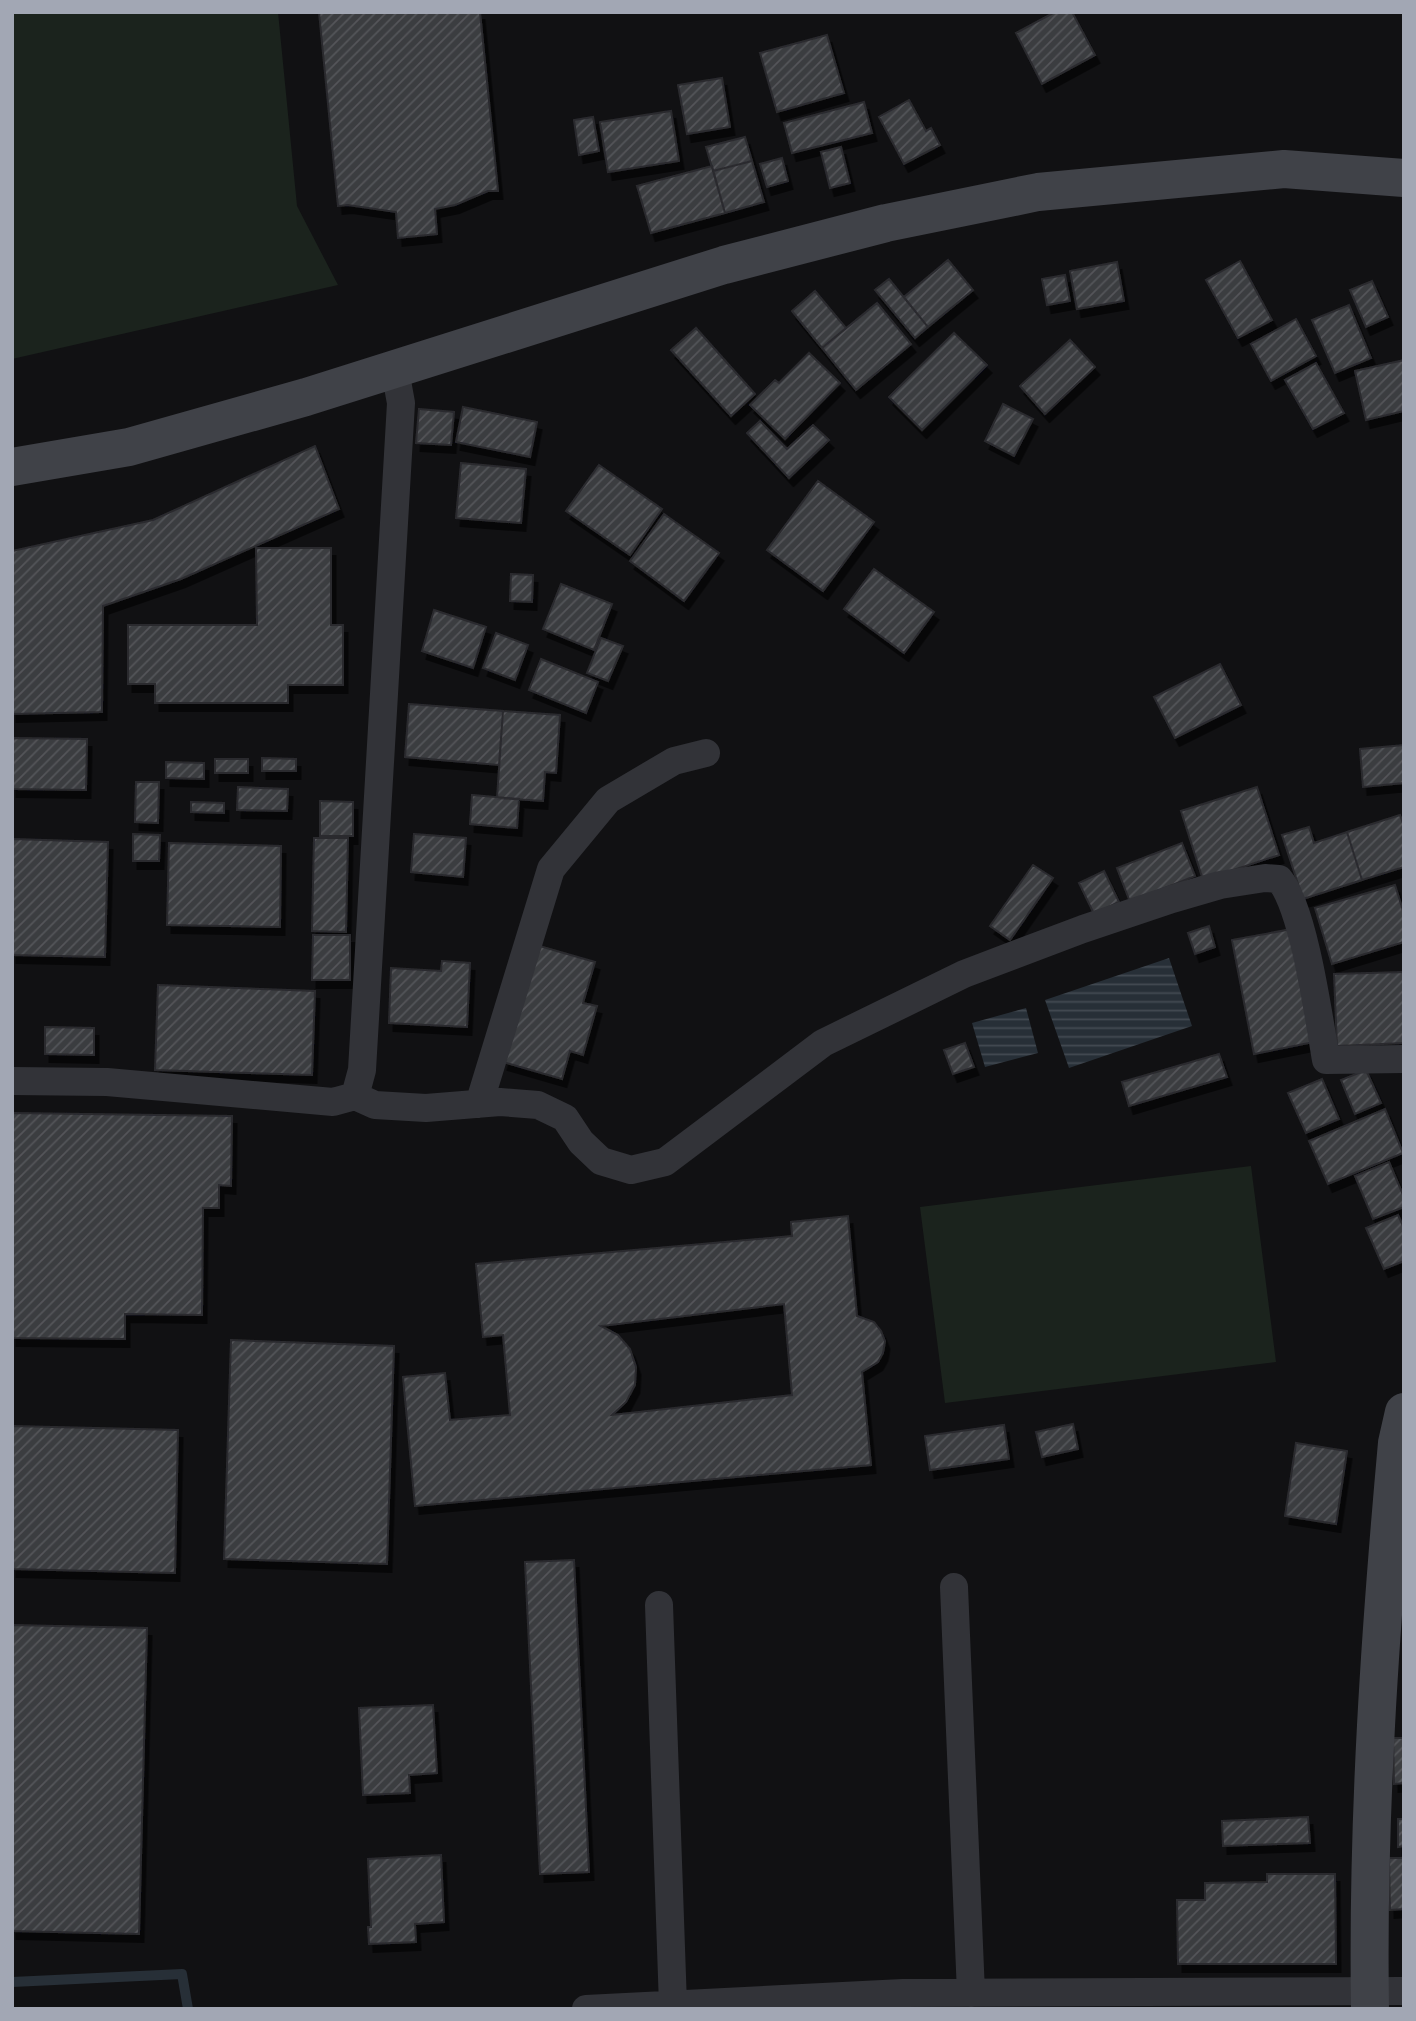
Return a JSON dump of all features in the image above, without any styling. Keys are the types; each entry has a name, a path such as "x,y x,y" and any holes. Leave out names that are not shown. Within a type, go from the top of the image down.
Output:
{"street":[{"path":"12,467 129,447 395,370 724,265 886,223 1038,192 1284,169 1404,178"},
{"path":"355,1097 362,1070 387,662 401,403 395,370"},
{"path":"478,1104 551,869 608,800 674,761 706,752"},
{"path":"12,1081 107,1082 333,1102 355,1097 375,1105 426,1108 500,1102 538,1105 565,1118 581,1142 601,1161 631,1170 665,1162 823,1043 964,974 1172,899 1220,885 1265,878 1279,879 1286,887 1299,923 1326,1060 1404,1059"},
{"path":"586,2009 893,2001 971,1993 1198,2001 1381,1997 1370,1889 1377,1703 1390,1524 1398,1443 1404,1412"},
{"path":"954,1587 971,1993"},
{"path":"659,1605 673,2005"}],"shaded area":[{"path":"12,12 278,12 297,206 338,285 12,359"},
{"path":"1169,958 1192,1026 1069,1068 1045,1000"},
{"path":"1026,1008 1038,1053 985,1067 972,1023"},
{"path":"1251,1166 1276,1362 945,1403 920,1207"}],"building":[{"path":"319,12 480,12 498,191 488,191 455,205 435,209 437,234 398,238 396,212 338,206"},
{"path":"1055,12 1072,12 1095,55 1042,84 1016,33"},
{"path":"827,35 844,93 777,112 760,53"},
{"path":"722,78 730,127 687,134 678,85"},
{"path":"909,100 926,131 931,128 940,145 904,164 879,117"},
{"path":"864,102 872,133 792,153 784,123"},
{"path":"671,111 679,161 608,172 600,122"},
{"path":"593,117 599,151 579,155 574,120"},
{"path":"745,137 752,161 713,171 706,147"},
{"path":"841,147 850,183 830,188 821,152"},
{"path":"782,158 788,181 767,187 760,164"},
{"path":"752,161 764,202 725,213 713,171"},
{"path":"712,166 725,213 651,233 637,186"},
{"path":"948,260 973,290 928,327 904,297"},
{"path":"1240,261 1272,320 1238,338 1206,280"},
{"path":"1117,262 1124,301 1077,309 1070,271"},
{"path":"1065,275 1070,301 1047,305 1042,279"},
{"path":"889,279 928,327 915,338 875,290"},
{"path":"1372,281 1388,317 1366,327 1350,290"},
{"path":"815,291 846,328 822,348 792,311"},
{"path":"877,303 911,344 856,390 822,348"},
{"path":"1349,305 1371,358 1335,373 1312,320"},
{"path":"1296,319 1316,356 1271,381 1251,344"},
{"path":"696,328 755,394 731,416 671,350"},
{"path":"954,333 987,365 922,430 889,397"},
{"path":"1070,340 1095,367 1045,414 1020,386"},
{"path":"809,353 840,383 785,439 750,405 775,380 779,383"},
{"path":"1404,360 1404,411 1366,420 1355,371"},
{"path":"1316,363 1344,413 1313,429 1285,380"},
{"path":"1003,404 1033,419 1014,456 985,441"},
{"path":"463,407 537,422 530,457 456,442"},
{"path":"419,409 454,412 451,445 416,443"},
{"path":"760,421 787,449 813,425 829,440 789,478 747,433"},
{"path":"315,446 339,509 181,579 103,606 102,712 12,714 12,551 153,520"},
{"path":"461,463 526,469 521,523 456,518"},
{"path":"599,465 662,509 630,555 566,511"},
{"path":"818,481 874,522 823,591 767,550"},
{"path":"664,514 719,553 684,601 630,561"},
{"path":"256,548 331,548 331,625 343,625 343,685 288,685 288,703 155,703 155,684 128,684 128,625 257,625"},
{"path":"874,569 934,612 904,653 844,609"},
{"path":"511,574 533,575 532,602 510,601"},
{"path":"561,584 612,604 594,650 543,629"},
{"path":"434,610 486,627 473,668 422,651"},
{"path":"496,633 528,645 515,680 483,668"},
{"path":"601,638 623,646 608,681 587,673"},
{"path":"541,659 598,682 586,713 529,690"},
{"path":"1220,664 1241,705 1175,738 1154,697"},
{"path":"409,704 503,711 499,765 405,757"},
{"path":"503,711 560,715 556,773 545,772 543,801 497,798"},
{"path":"12,738 87,739 86,790 12,789"},
{"path":"1404,745 1404,783 1363,787 1360,749"},
{"path":"262,758 296,759 296,771 262,771"},
{"path":"215,759 248,759 248,773 215,773"},
{"path":"166,762 204,763 204,779 166,778"},
{"path":"136,782 159,782 158,823 135,822"},
{"path":"238,787 288,789 287,811 237,810"},
{"path":"1257,787 1279,855 1203,880 1181,811"},
{"path":"472,795 519,799 517,828 470,824"},
{"path":"320,801 353,802 353,836 320,836"},
{"path":"191,802 224,803 224,813 191,812"},
{"path":"1400,815 1404,826 1404,867 1362,880 1347,832"},
{"path":"1309,827 1314,843 1347,832 1362,880 1303,899 1282,835"},
{"path":"133,834 160,835 159,861 133,861"},
{"path":"414,834 466,838 463,877 411,872"},
{"path":"314,838 348,838 346,932 312,931"},
{"path":"12,839 108,842 105,957 12,955"},
{"path":"169,843 281,846 280,927 167,925"},
{"path":"1182,843 1195,876 1130,902 1117,868"},
{"path":"1033,865 1053,878 1010,940 990,926"},
{"path":"1104,871 1119,902 1094,914 1079,883"},
{"path":"1395,885 1404,914 1404,942 1332,964 1315,908"},
{"path":"1209,926 1215,947 1195,954 1188,933"},
{"path":"1292,929 1314,1042 1254,1054 1232,940"},
{"path":"313,935 350,935 350,980 312,980"},
{"path":"536,945 595,962 583,1003 597,1006 583,1055 570,1051 562,1079 503,1062"},
{"path":"442,961 470,963 467,1027 389,1023 391,968 441,971"},
{"path":"1404,972 1404,1043 1337,1046 1334,974"},
{"path":"158,985 315,991 312,1075 155,1070"},
{"path":"45,1027 94,1028 94,1055 45,1054"},
{"path":"965,1043 974,1067 953,1074 944,1050"},
{"path":"1219,1054 1227,1077 1129,1106 1122,1082"},
{"path":"1366,1070 1381,1103 1355,1114 1341,1080"},
{"path":"1322,1079 1339,1119 1306,1133 1288,1093"},
{"path":"1385,1109 1403,1153 1328,1184 1309,1141"},
{"path":"12,1113 232,1116 231,1186 219,1185 219,1208 203,1208 202,1315 125,1314 125,1339 12,1338"},
{"path":"1389,1162 1404,1197 1404,1207 1373,1219 1355,1176"},
{"path":"1398,1215 1404,1228 1404,1261 1384,1269 1366,1228"},
{"path":"848,1216 857,1316 874,1322 885,1341 878,1362 862,1372 871,1465 415,1506 403,1377 445,1373 450,1420 510,1415 503,1335 483,1337 476,1264 792,1236 791,1222","holes":["784,1304 792,1395 612,1415 626,1402 635,1385 636,1367 630,1349 618,1335 601,1326"]},
{"path":"231,1340 394,1346 387,1564 224,1559"},
{"path":"1073,1424 1078,1449 1042,1457 1036,1432"},
{"path":"1004,1425 1009,1459 930,1470 925,1436"},
{"path":"12,1426 178,1430 175,1573 12,1569"},
{"path":"1296,1443 1347,1451 1336,1524 1285,1516"},
{"path":"574,1560 589,1872 540,1874 525,1562"},
{"path":"12,1625 147,1628 139,1934 12,1931"},
{"path":"433,1705 437,1773 409,1775 410,1793 363,1795 359,1708"},
{"path":"1393,1738 1404,1738 1404,1783 1394,1784"},
{"path":"1308,1817 1310,1843 1223,1846 1222,1821"},
{"path":"1398,1819 1404,1819 1404,1846 1398,1847"},
{"path":"441,1855 444,1922 415,1924 416,1942 369,1944 368,1927 371,1927 368,1859"},
{"path":"1389,1858 1404,1858 1404,1909 1390,1910"},
{"path":"1267,1874 1335,1874 1336,1964 1178,1964 1177,1900 1205,1900 1205,1883 1267,1882"}],"waterway":[{"path":"12,1982 182,1974 188,2009"}]}
